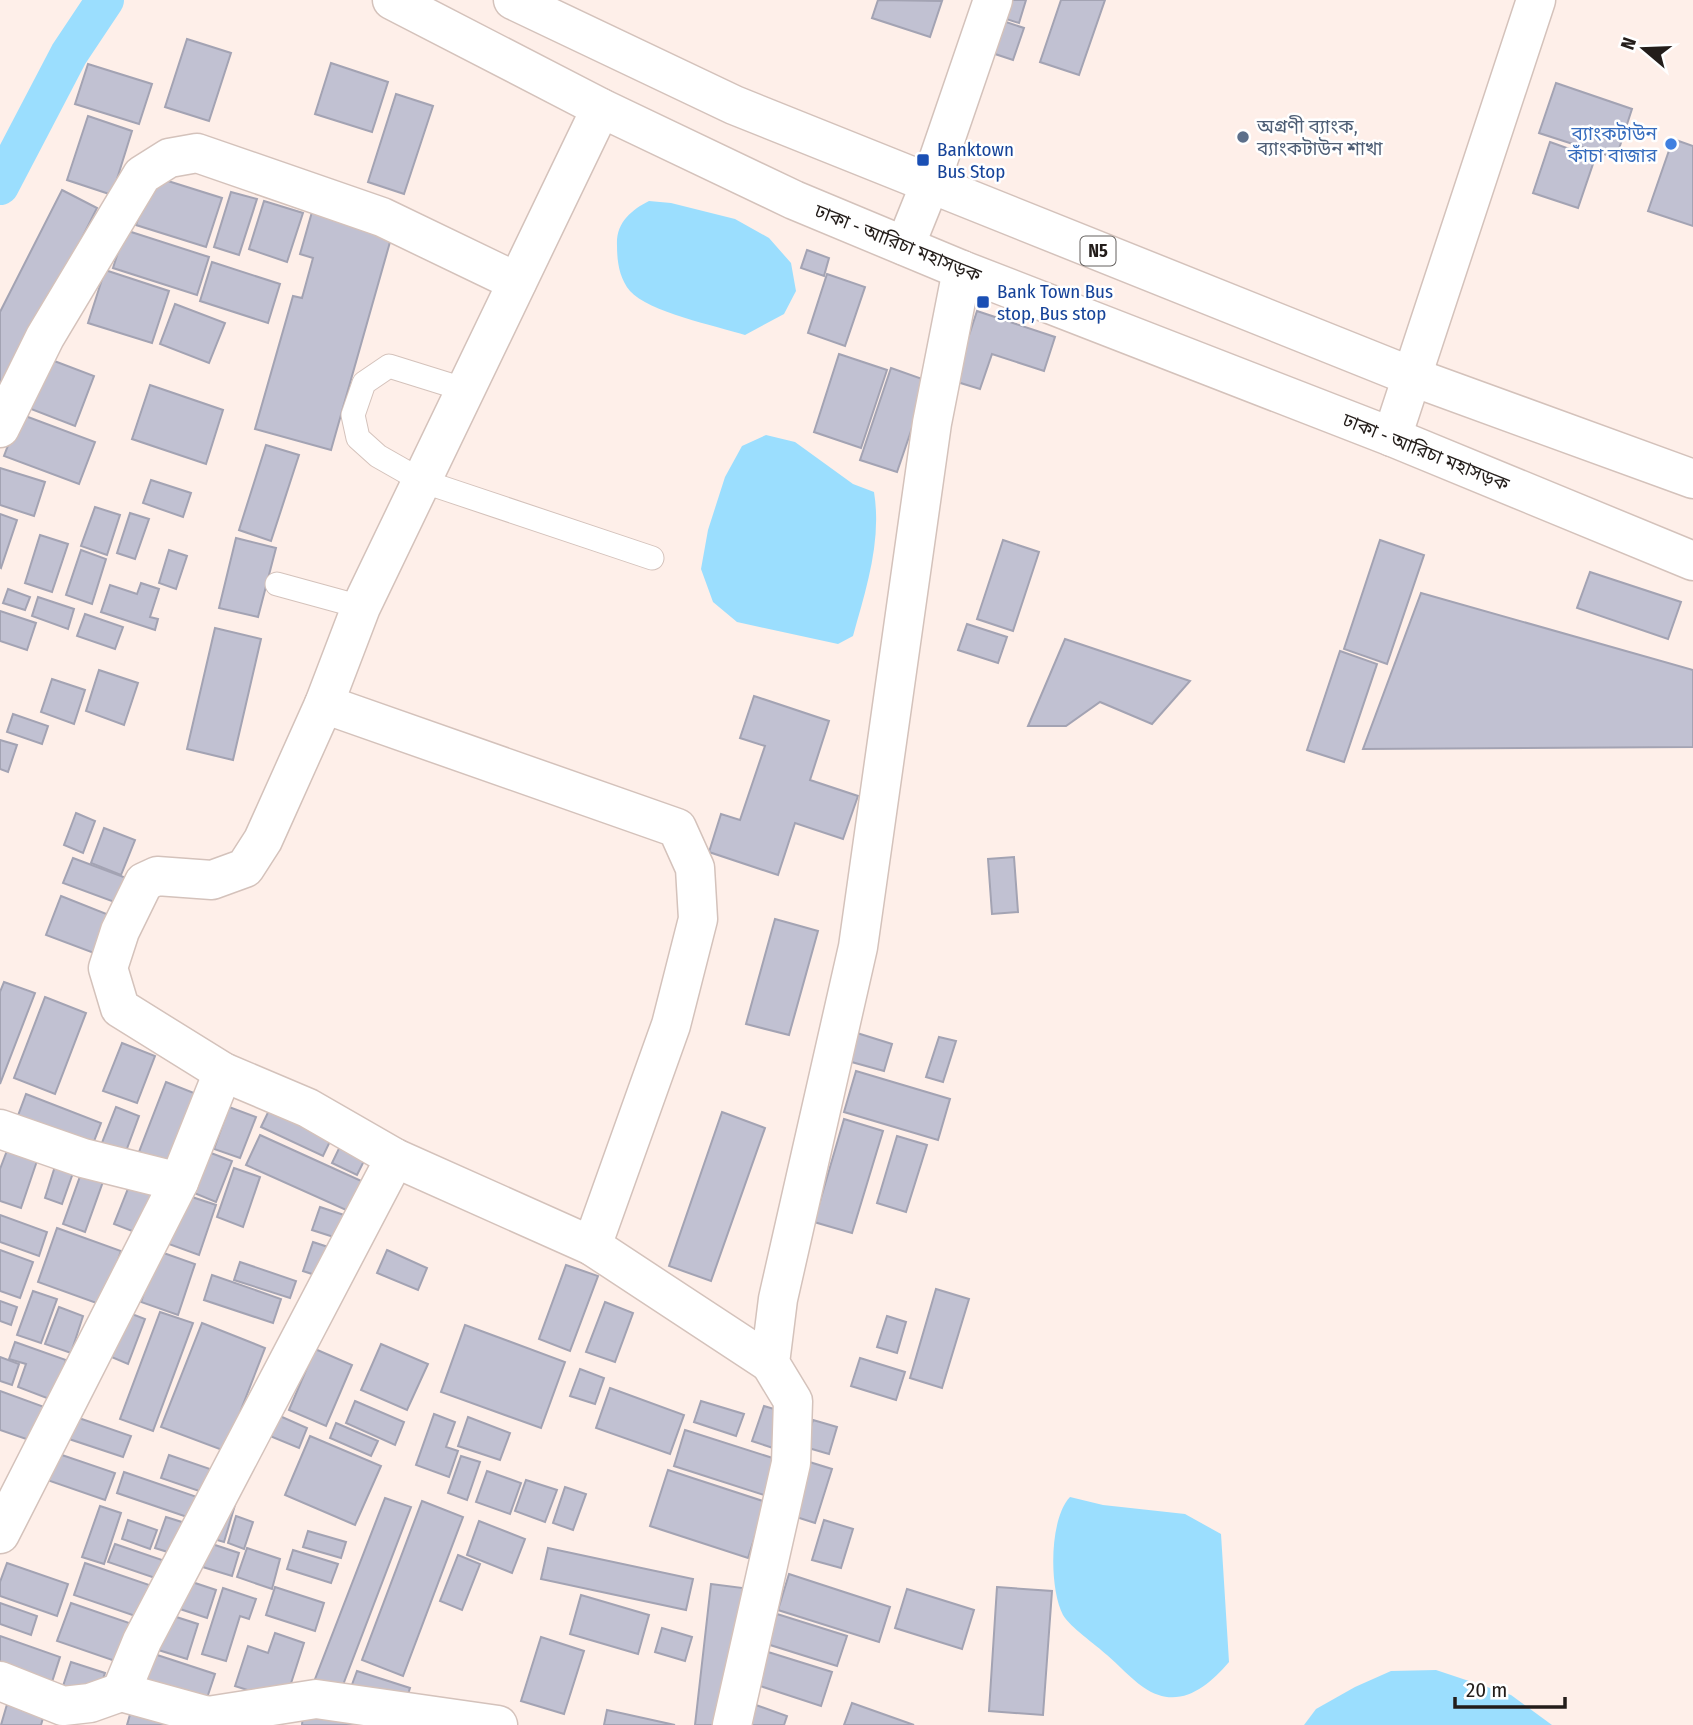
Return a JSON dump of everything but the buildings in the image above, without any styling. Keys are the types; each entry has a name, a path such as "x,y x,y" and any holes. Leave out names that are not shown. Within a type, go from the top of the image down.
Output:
{"main road":[{"name":"ঢাকা - আরিচা মহাসড়ক","path":"392,0 601,108 794,200 962,270 1392,437 1693,561"},
{"name":"N5","path":"513,0 734,105 1413,377 1693,479"},
{"path":"905,246 930,184 993,0"},
{"path":"1392,437 1536,0"},
{"path":"601,108 361,607 324,704 263,839 245,868 212,880 157,876 144,882 120,931 108,968 120,1008 223,1072 308,1108 395,1158 592,1246 770,1363 793,1401 791,1463 733,1725"},
{"path":"0,428 44,337 142,175 169,158 197,153 382,217 517,282"},
{"path":"770,1363 778,1299 858,947 932,423 962,270"},
{"path":"324,704 677,828 695,868 698,919 671,1025 592,1246"},
{"path":"0,1534 178,1182 223,1072"},
{"path":"0,1129 83,1158 178,1182"},
{"path":"121,1692 142,1641 395,1158"},
{"path":"0,1681 63,1706 90,1703 121,1692 207,1720 316,1699 498,1725"}],"lane":[{"path":"466,390 389,366 364,383 353,415 358,438 378,456 422,481 652,558"},
{"path":"277,584 361,607"}],"water":[{"path":"649,201 671,203 735,219 769,238 791,263 796,291 784,314 745,335 667,312 639,299 626,286 621,275 617,237 626,218"},
{"path":"766,435 795,442 853,484 874,492 876,529 867,583 853,636 838,644 737,622 713,602 701,569 708,530 725,477 742,446"},
{"path":"1070,1497 1103,1505 1185,1514 1221,1534 1229,1662 1211,1681 1190,1694 1179,1697 1156,1694 1134,1680 1063,1615 1055,1588 1053,1554 1058,1521"},
{"path":"1436,1670 1511,1695 1552,1725 1304,1725 1316,1709 1391,1671"}],"waterway":[{"path":"0,186 69,54 105,0"}],"place":[{"name":"অগ্রণী ব্যাংক, ব্যাংকটাউন শাখা","path":"1243,137"},
{"name":"ব্যাংকটাউন কাঁচা বাজার","path":"1671,144"},
{"name":"Banktown Bus Stop","path":"923,160"},
{"name":"Bank Town Bus stop, Bus stop","path":"983,302"}]}
